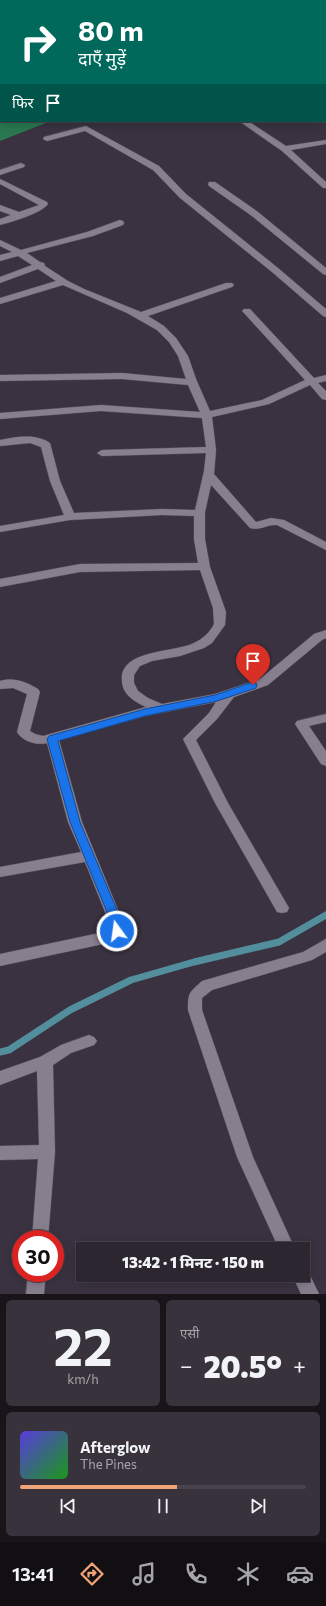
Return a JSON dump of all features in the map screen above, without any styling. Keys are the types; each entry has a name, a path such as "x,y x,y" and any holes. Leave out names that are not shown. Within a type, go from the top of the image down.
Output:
{"street":[{"path":"244,122 284,149 326,186"},
{"path":"47,139 86,128 156,168 183,196 275,270 326,314"},
{"path":"284,149 326,142"},
{"path":"0,173 21,164"},
{"path":"0,181 44,204 20,216 0,222"},
{"path":"212,184 255,214 326,272"},
{"path":"0,208 20,216"},
{"path":"0,258 90,234 120,223"},
{"path":"0,243 41,265 64,282 95,298 142,315 163,328 184,357 192,382 202,404 211,436 211,450 209,475 199,519 200,538 204,566 220,611 220,624 213,636 205,643 194,648 141,661 133,665 128,674 128,684 132,694 142,701 162,709"},
{"path":"0,280 41,265"},
{"path":"0,300 64,282"},
{"path":"142,315 228,285"},
{"path":"247,311 326,397"},
{"path":"0,378 122,376 192,382"},
{"path":"0,416 101,408 205,415 265,402 311,381 326,378"},
{"path":"0,443 33,439 41,441 46,445 55,481 70,517"},
{"path":"102,453 211,450"},
{"path":"209,475 254,526 271,521 280,522 326,548"},
{"path":"0,529 70,517 162,512 200,513"},
{"path":"0,583 80,568 204,566"},
{"path":"0,685 7,683 24,686 34,692 23,732 31,738 43,740 52,739 145,712 217,698 230,692 264,682 318,637 326,634"},
{"path":"230,692 213,716 189,739 222,803 282,908"},
{"path":"326,718 301,724 326,761"},
{"path":"0,960 108,937 117,931 116,922 75,822 52,739"},
{"path":"0,872 89,856"},
{"path":"284,1242 245,1157 194,1010 195,996 206,985 308,956 326,945"},
{"path":"0,1078 45,1062 66,1049 89,1041"},
{"path":"41,1230 47,1152 45,1062"},
{"path":"0,1153 47,1152"},
{"path":"35,1294 36,1282"},
{"path":"304,1282 310,1294"}],"green space":[{"path":"0,122 48,122 0,141"}],"waterway":[{"path":"0,1052 9,1050 70,1010 131,980 194,962 279,942 326,915"}],"route":[{"path":"117,931 116,922 75,822 52,739 145,712 217,698 230,692 253,685"}]}
